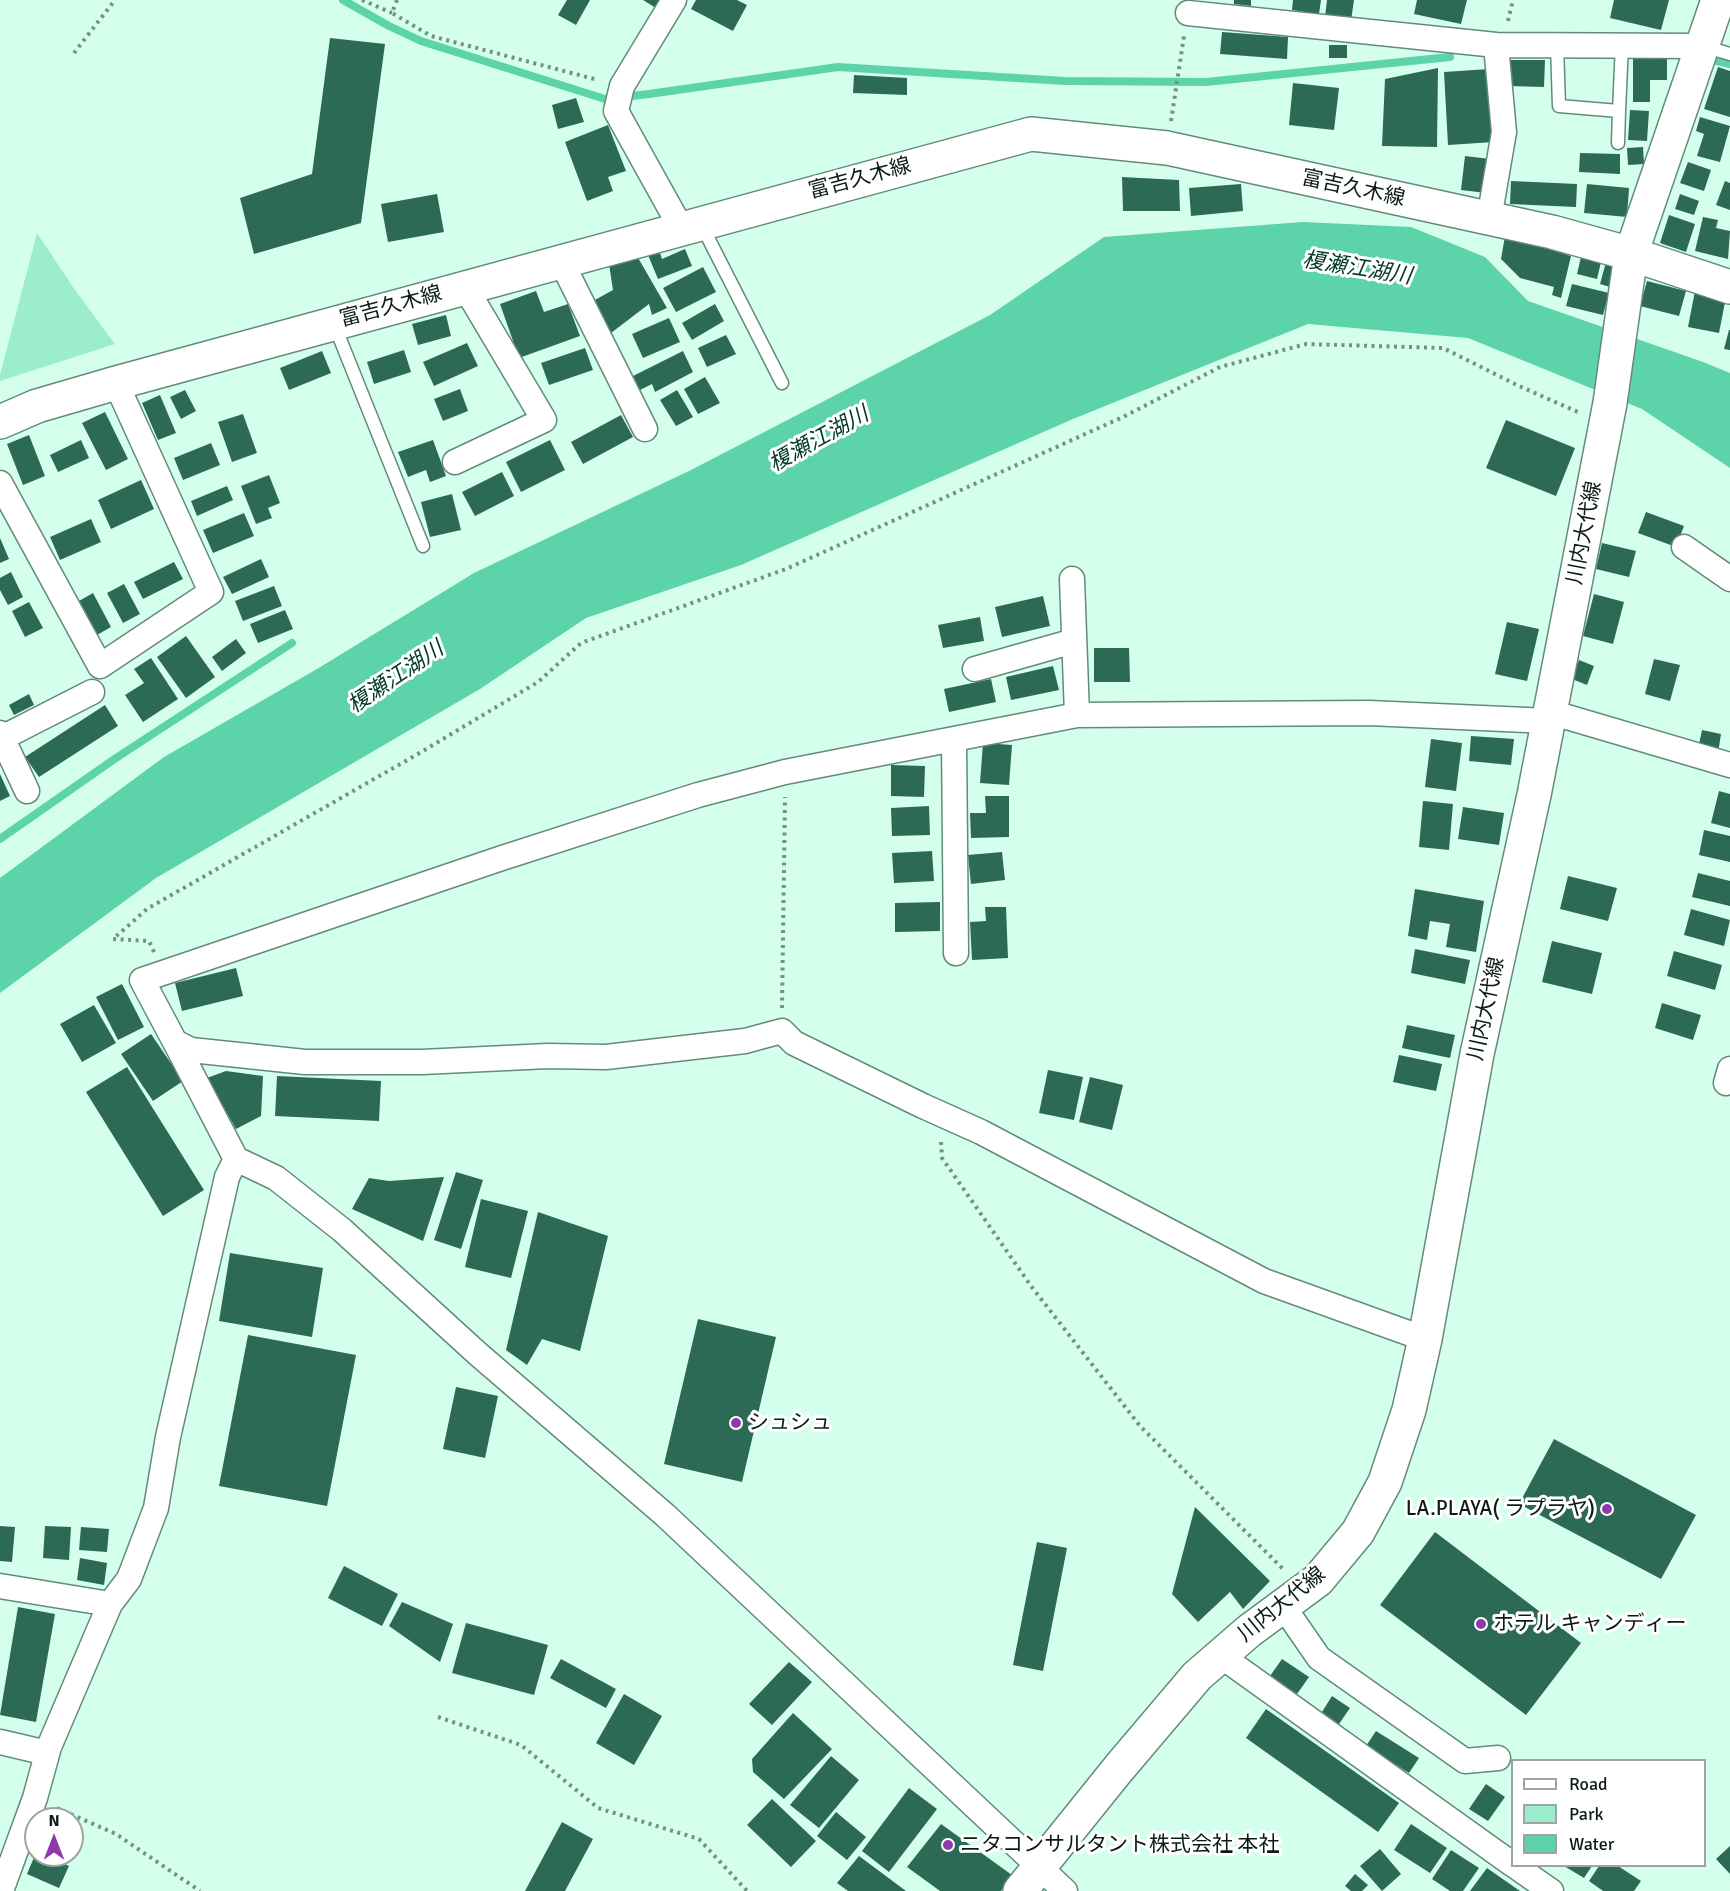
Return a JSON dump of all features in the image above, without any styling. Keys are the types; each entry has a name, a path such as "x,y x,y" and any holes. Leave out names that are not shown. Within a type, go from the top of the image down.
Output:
{"main road":[{"name":"川内大代線","path":"1030,1878 1119,1768 1197,1677 1249,1631 1318,1580 1358,1532 1384,1482 1409,1410 1425,1339 1477,1054 1532,806 1607,414 1630,254 1716,50 1718,0"},
{"name":"富吉久木線","path":"0,423 37,406 116,383 465,286 1031,134 1167,148 1552,232 1630,254 1730,287"}],"street":[{"path":"674,0 620,94 616,111 690,225"},
{"path":"1188,13 1496,45 1622,45 1716,50"},
{"path":"1489,219 1504,132 1496,45"},
{"path":"561,261 645,429"},
{"path":"455,462 544,420 465,286"},
{"path":"0,483 100,666 211,592 116,383"},
{"path":"1684,548 1730,579"},
{"path":"1072,579 1077,715"},
{"path":"975,669 1074,640"},
{"path":"27,790 1,736 92,692"},
{"path":"1065,1891 1030,1878 665,1515 477,1354 342,1230 276,1178 236,1158 142,980 523,851 698,795 785,772 1077,715 1369,713 1549,717 1730,765"},
{"path":"954,739 956,953"},
{"path":"175,1042 191,1050 305,1062 422,1062 548,1056 606,1057 746,1041 782,1031 794,1043 981,1132 1264,1281 1425,1339"},
{"path":"1,1891 35,1798 47,1753 110,1604 129,1579 156,1508 168,1437 227,1177 236,1158"},
{"path":"0,1586 110,1604"},
{"path":"1294,1599 1320,1658 1465,1761 1498,1758"},
{"path":"1221,1656 1511,1863"},
{"path":"0,1742 47,1753"},
{"path":"1517,1867 1551,1891"}],"lane":[{"path":"1557,45 1559,106 1619,111"},
{"path":"1618,143 1622,45"},
{"path":"690,225 782,383"},
{"path":"334,323 423,546"}],"path":[{"path":"74,53 115,0"},
{"path":"363,0 392,13 430,36 620,94"},
{"path":"392,13 398,0"},
{"path":"1176,90 1178,76"},
{"path":"162,973 149,940 113,939 147,909 423,751 538,682 581,644 797,564 1123,417 1220,367 1306,344 1443,348 1519,386 1607,414"},
{"path":"782,1031 785,772"},
{"path":"940,1114 942,1158 1031,1286 1140,1426 1294,1599"},
{"path":"438,1717 521,1745 598,1808 699,1839 747,1891"},
{"path":"35,1798 116,1834 200,1891"}],"green space":[{"path":"37,233 115,344 0,381 0,375"}],"water":[{"name":"榎瀬江湖川","path":"1303,222 1411,227 1485,257 1528,301 1730,373 1730,468 1642,409 1468,338 1308,324 1073,419 741,565 586,618 480,689 156,878 0,993 0,878 164,757 317,669 474,573 691,470 990,315 1104,237"}],"building":[{"path":"567,0 590,0 576,25 558,15"},
{"path":"643,0 661,0 656,8"},
{"path":"696,0 737,0 747,5 733,31 691,9"},
{"path":"1234,0 1251,0 1251,6 1234,4"},
{"path":"1293,0 1321,0 1319,14 1292,10"},
{"path":"1327,0 1354,0 1351,21 1325,17"},
{"path":"1417,0 1467,0 1461,24 1414,14"},
{"path":"1614,0 1669,0 1661,30 1610,18"},
{"path":"1222,32 1288,37 1287,59 1220,54"},
{"path":"330,38 385,44 361,223 254,254 240,198 312,174"},
{"path":"1329,45 1347,45 1347,58 1329,58"},
{"path":"1633,59 1667,59 1667,80 1650,80 1650,102 1633,102"},
{"path":"1509,60 1545,60 1544,87 1508,86"},
{"path":"1718,67 1730,71 1730,117 1704,109"},
{"path":"1438,68 1437,147 1382,146 1385,79"},
{"path":"1489,69 1494,142 1448,145 1444,72"},
{"path":"854,75 907,78 907,95 853,93"},
{"path":"1293,83 1339,88 1334,130 1289,125"},
{"path":"576,98 584,122 558,129 552,105"},
{"path":"1630,110 1649,111 1647,141 1628,140"},
{"path":"1700,117 1730,126 1720,162 1697,156 1704,134 1696,131"},
{"path":"608,125 626,171 608,177 613,191 587,201 565,142"},
{"path":"1643,147 1644,164 1628,165 1627,148"},
{"path":"1580,153 1620,154 1620,174 1579,172"},
{"path":"1465,156 1490,159 1486,193 1461,190"},
{"path":"1688,162 1711,170 1704,191 1680,183"},
{"path":"1122,177 1179,180 1180,211 1123,211"},
{"path":"1511,181 1577,184 1576,207 1510,204"},
{"path":"1725,181 1730,183 1730,210 1716,205"},
{"path":"1241,184 1243,211 1191,216 1189,188"},
{"path":"1587,184 1629,188 1627,217 1584,213"},
{"path":"437,194 444,232 388,242 381,204"},
{"path":"1680,194 1699,201 1694,215 1675,209"},
{"path":"1669,215 1695,224 1686,252 1660,243"},
{"path":"1703,217 1718,220 1716,228 1730,231 1728,259 1695,251"},
{"path":"1505,236 1571,256 1561,298 1552,295 1554,287 1520,278 1501,259"},
{"path":"685,249 692,266 658,279 648,255 659,250 662,259"},
{"path":"637,256 667,308 652,315 649,304 611,333 593,301 613,290 609,264"},
{"path":"1581,257 1601,262 1597,279 1577,274"},
{"path":"1606,262 1616,265 1610,287 1600,284"},
{"path":"703,267 716,292 676,312 663,288"},
{"path":"1647,281 1686,291 1679,316 1640,306"},
{"path":"1572,284 1609,293 1603,315 1566,306"},
{"path":"536,291 544,312 568,304 580,336 519,358 500,304"},
{"path":"1695,291 1726,297 1719,333 1688,327"},
{"path":"715,304 724,321 692,340 682,323"},
{"path":"446,315 451,336 418,345 412,324"},
{"path":"669,318 680,342 643,358 632,334"},
{"path":"1730,330 1730,350 1724,349"},
{"path":"726,335 736,354 707,367 698,348"},
{"path":"467,343 478,366 434,386 423,362"},
{"path":"585,348 593,370 549,385 541,363"},
{"path":"404,350 411,372 374,384 367,362"},
{"path":"322,351 331,373 289,390 280,368"},
{"path":"683,351 693,372 655,392 652,384 640,390 633,376"},
{"path":"705,377 720,403 698,414 684,389"},
{"path":"460,389 468,411 443,421 434,399"},
{"path":"185,390 196,411 181,419 170,397"},
{"path":"677,390 693,417 676,426 660,400"},
{"path":"160,395 176,433 158,440 142,403"},
{"path":"105,412 128,459 106,470 82,423"},
{"path":"243,414 257,453 232,462 218,422"},
{"path":"621,415 633,437 583,464 571,442"},
{"path":"1506,420 1575,448 1556,496 1486,468"},
{"path":"29,435 45,476 23,485 7,444"},
{"path":"81,440 89,458 58,472 50,455"},
{"path":"433,440 446,476 430,482 426,470 408,477 398,452"},
{"path":"550,440 565,470 521,492 506,462"},
{"path":"211,443 220,465 183,480 174,458"},
{"path":"502,472 514,496 475,516 462,492"},
{"path":"269,475 280,503 268,508 272,518 256,524 241,486"},
{"path":"141,480 154,509 111,529 98,500"},
{"path":"227,486 233,500 197,516 191,501"},
{"path":"452,494 461,530 430,537 421,502"},
{"path":"1646,512 1684,526 1676,547 1638,533"},
{"path":"244,513 254,536 213,553 203,530"},
{"path":"91,519 101,542 60,560 50,537"},
{"path":"0,538 9,559 0,563"},
{"path":"1602,543 1636,551 1629,577 1596,569"},
{"path":"261,559 269,577 232,594 223,577"},
{"path":"174,562 183,579 143,599 134,582"},
{"path":"11,572 23,597 8,605 0,590 0,578"},
{"path":"124,584 140,614 123,623 107,593"},
{"path":"274,586 282,606 243,621 235,601"},
{"path":"93,593 111,627 97,635 79,601"},
{"path":"1594,594 1624,602 1613,644 1583,636"},
{"path":"1043,596 1050,626 1002,637 995,607"},
{"path":"29,602 43,628 25,637 12,611"},
{"path":"285,610 293,629 258,643 250,624"},
{"path":"980,617 984,641 943,648 938,625"},
{"path":"1507,622 1539,629 1527,681 1495,674"},
{"path":"186,636 215,677 186,698 157,657"},
{"path":"236,639 246,653 222,671 212,657"},
{"path":"1094,648 1129,648 1130,682 1094,682"},
{"path":"151,658 178,699 143,722 125,695 144,683 134,669"},
{"path":"1654,659 1680,665 1670,701 1645,694"},
{"path":"1579,660 1594,666 1587,685 1572,679"},
{"path":"1053,666 1059,690 1011,700 1006,677"},
{"path":"991,679 996,702 949,712 944,689"},
{"path":"29,694 34,705 14,715 9,705"},
{"path":"105,705 118,726 39,777 25,757"},
{"path":"1702,730 1721,734 1718,753 1698,749"},
{"path":"1471,736 1514,739 1511,765 1469,761"},
{"path":"1431,739 1462,743 1456,791 1425,787"},
{"path":"983,743 1012,745 1009,785 980,783"},
{"path":"891,765 925,766 924,797 891,796"},
{"path":"0,774 10,796 0,801"},
{"path":"1719,791 1730,794 1730,828 1711,823"},
{"path":"985,796 1009,796 1009,837 971,838 970,813 986,813"},
{"path":"1423,801 1453,804 1449,850 1419,847"},
{"path":"929,806 930,835 892,836 891,808"},
{"path":"1463,807 1504,813 1499,845 1458,839"},
{"path":"1704,830 1730,836 1730,862 1699,855"},
{"path":"932,851 934,881 894,883 892,853"},
{"path":"1002,852 1005,880 971,884 968,855"},
{"path":"1698,873 1730,881 1730,906 1692,897"},
{"path":"1568,876 1617,888 1608,921 1560,909"},
{"path":"1415,889 1484,901 1476,952 1446,947 1450,924 1430,921 1427,940 1408,936"},
{"path":"940,902 940,931 895,932 895,903"},
{"path":"985,907 1006,907 1008,958 972,960 970,922 986,921"},
{"path":"1691,909 1730,920 1724,946 1684,935"},
{"path":"1552,941 1602,953 1592,994 1542,982"},
{"path":"1415,949 1470,960 1465,984 1411,973"},
{"path":"1674,951 1722,965 1715,990 1667,976"},
{"path":"236,968 243,996 182,1011 175,983"},
{"path":"122,984 144,1027 118,1040 96,997"},
{"path":"1662,1003 1701,1015 1693,1040 1655,1028"},
{"path":"94,1005 116,1043 82,1062 60,1024"},
{"path":"1407,1025 1455,1035 1450,1058 1402,1048"},
{"path":"151,1034 183,1081 153,1101 121,1054"},
{"path":"1399,1055 1442,1064 1436,1091 1393,1082"},
{"path":"127,1067 204,1190 163,1216 86,1092"},
{"path":"1048,1070 1083,1077 1074,1120 1039,1113"},
{"path":"226,1071 263,1076 261,1116 236,1129 207,1078"},
{"path":"277,1076 381,1081 379,1121 275,1116"},
{"path":"1090,1077 1123,1085 1112,1130 1079,1122"},
{"path":"456,1172 483,1180 461,1249 434,1240"},
{"path":"444,1177 423,1241 352,1209 369,1178 389,1181"},
{"path":"481,1199 528,1211 511,1278 465,1267"},
{"path":"538,1212 608,1236 580,1351 542,1339 527,1365 506,1350"},
{"path":"230,1253 323,1268 312,1337 219,1321"},
{"path":"698,1319 776,1337 742,1482 664,1464"},
{"path":"248,1335 356,1355 327,1506 219,1486"},
{"path":"456,1387 498,1396 485,1458 443,1449"},
{"name":"LA.PLAYA( ラプラヤ)","path":"1554,1439 1696,1515 1661,1579 1519,1504"},
{"path":"1195,1507 1270,1581 1243,1609 1230,1592 1198,1622 1172,1594"},
{"path":"0,1526 15,1527 12,1562 0,1561"},
{"path":"45,1526 71,1527 69,1560 43,1558"},
{"path":"81,1527 109,1529 107,1552 79,1550"},
{"name":"ホテル キャンディー","path":"1435,1532 1581,1643 1526,1715 1380,1605"},
{"path":"1037,1542 1067,1548 1043,1671 1013,1665"},
{"path":"80,1558 107,1563 104,1585 77,1580"},
{"path":"344,1566 398,1594 382,1626 328,1598"},
{"path":"402,1602 453,1624 440,1662 389,1626"},
{"path":"18,1607 55,1614 36,1722 0,1715"},
{"path":"466,1623 548,1645 534,1695 452,1673"},
{"path":"561,1659 616,1689 606,1708 550,1678"},
{"path":"1282,1659 1309,1677 1297,1694 1270,1676"},
{"path":"789,1662 812,1682 772,1725 749,1704"},
{"path":"624,1694 662,1716 634,1765 596,1743"},
{"path":"1332,1696 1350,1708 1339,1724 1322,1712"},
{"path":"1266,1709 1399,1803 1378,1832 1246,1738"},
{"path":"793,1713 832,1749 784,1799 753,1772 752,1759"},
{"path":"1376,1731 1419,1758 1409,1773 1366,1746"},
{"path":"831,1756 859,1780 819,1828 790,1805"},
{"path":"1486,1784 1505,1797 1488,1821 1469,1809"},
{"path":"909,1788 937,1809 889,1872 862,1851"},
{"path":"772,1799 816,1841 791,1867 747,1825"},
{"path":"836,1812 866,1837 847,1860 817,1836"},
{"path":"562,1822 593,1839 565,1891 525,1891"},
{"name":"ニタコンサルタント株式会社 本社","path":"941,1824 1012,1875 1001,1891 940,1891 907,1867"},
{"path":"1411,1824 1447,1848 1430,1873 1394,1850"},
{"path":"1730,1846 1730,1874 1716,1859"},
{"path":"1380,1849 1401,1874 1382,1891 1360,1866"},
{"path":"1451,1850 1479,1868 1463,1891 1450,1891 1432,1879"},
{"path":"859,1856 906,1891 848,1891 837,1883"},
{"path":"30,1867 69,1867 59,1888 27,1874"},
{"path":"1566,1867 1591,1867 1584,1878"},
{"path":"1598,1867 1620,1867 1641,1881 1634,1891 1603,1891 1589,1881"},
{"path":"1487,1868 1520,1891 1470,1891"},
{"path":"1355,1874 1368,1885 1362,1891 1351,1891 1345,1886"}],"waterway":[{"path":"343,0 421,41 605,99 838,67 1065,81 1206,82 1450,57"},
{"path":"1713,60 1730,64"},
{"path":"0,839 116,758 292,643"}],"place":[{"name":"シュシュ","path":"736,1423"},
{"name":"LA.PLAYA( ラプラヤ)","path":"1607,1509"},
{"name":"ホテル キャンディー","path":"1481,1624"},
{"name":"ニタコンサルタント株式会社 本社","path":"948,1845"}]}
